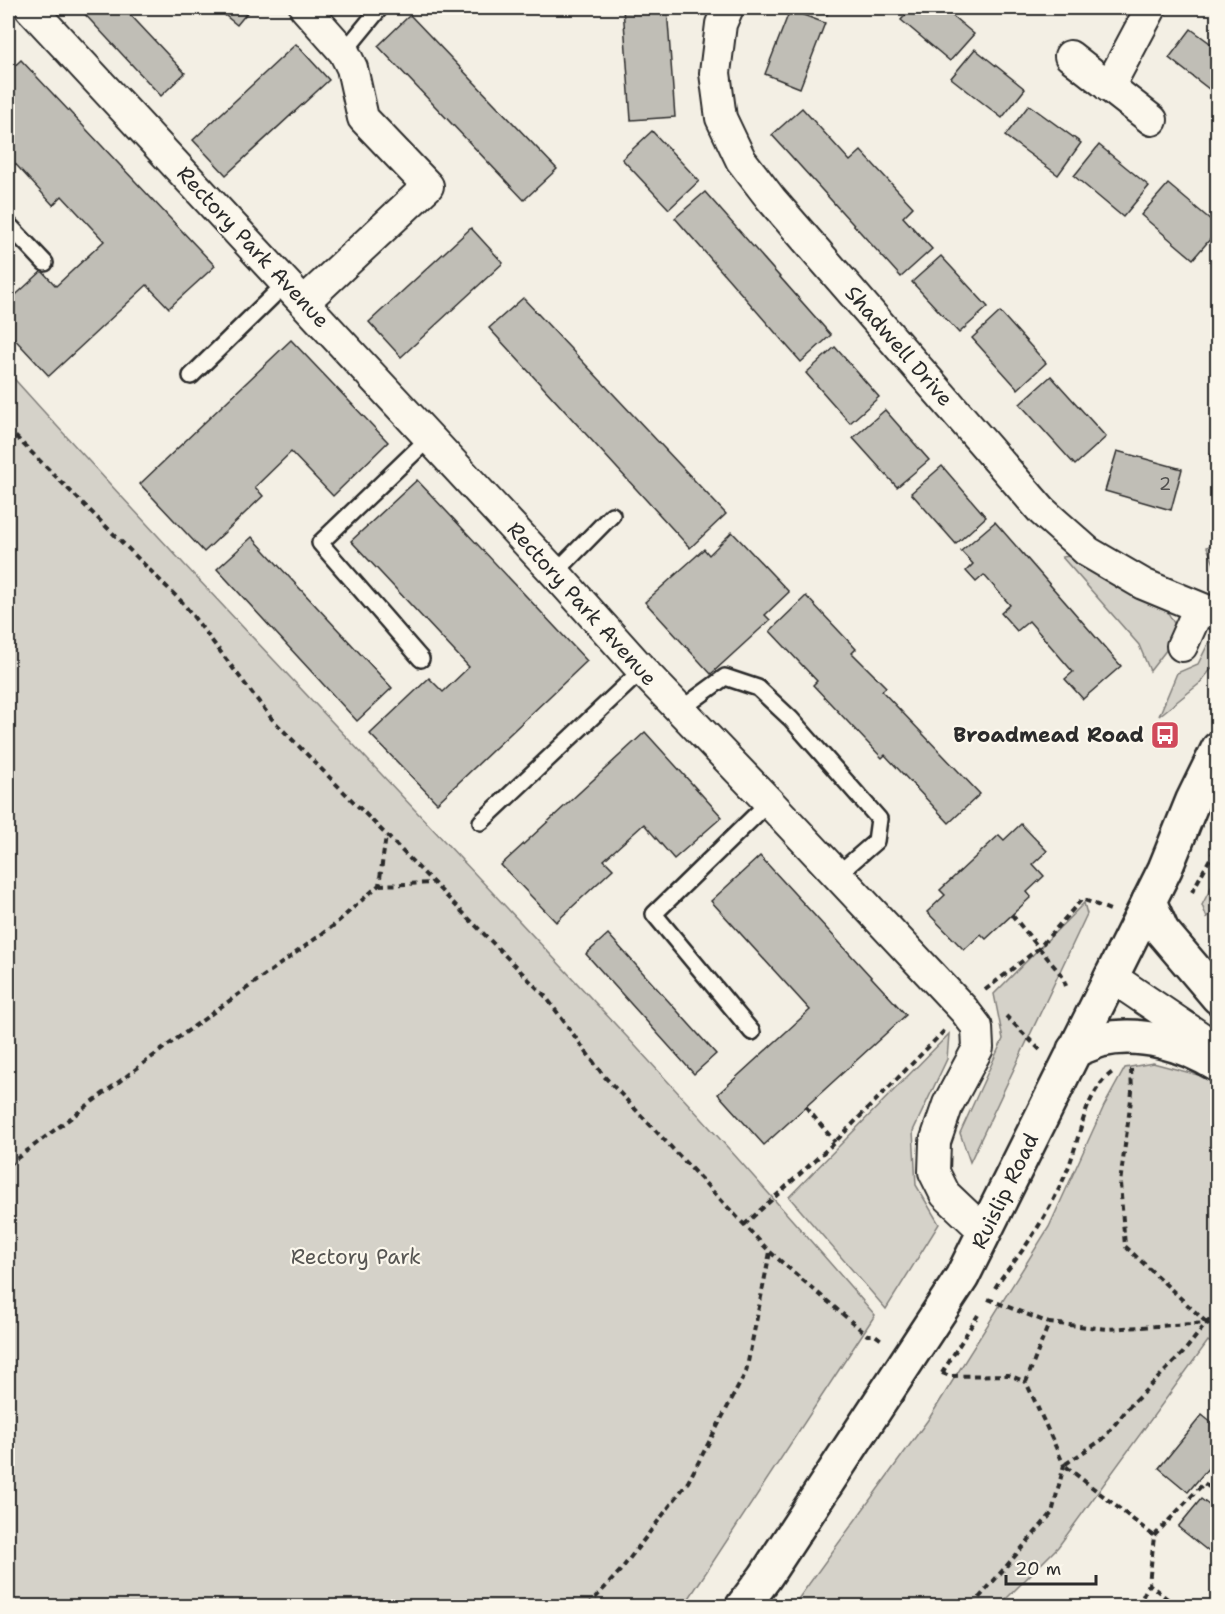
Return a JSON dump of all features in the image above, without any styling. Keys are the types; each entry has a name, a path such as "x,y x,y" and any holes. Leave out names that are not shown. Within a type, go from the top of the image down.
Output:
{"main road":[{"name":"Ruislip Road","path":"743,1606 765,1577 962,1277 1165,869 1193,800 1218,749"},
{"path":"1143,911 1218,997"},
{"path":"1069,1061 1101,1040 1140,1037 1175,1045 1201,1055 1218,1065"}],"street":[{"name":"Rectory Park Avenue","path":"30,8 555,573 642,670 964,1010 977,1027 978,1048 948,1104 935,1142 934,1172 945,1194 985,1232"},
{"path":"295,292 428,186 363,118 352,68 344,52 305,8"},
{"name":"Shadwell Drive","path":"728,8 721,24 715,73 721,118 741,160 771,199 1042,511 1088,552 1143,584 1208,611 1182,646"},
{"path":"1109,87 1151,8"},
{"path":"1070,56 1152,120"},
{"path":"1110,976 1218,1049"}],"lane":[{"path":"344,52 380,8"},
{"path":"8,224 45,263"},
{"path":"191,376 295,292"},
{"path":"421,659 320,543 429,438"},
{"path":"555,573 612,515"},
{"path":"481,822 642,670"},
{"path":"680,710 725,677 758,688 791,719 879,819 876,841 837,875"},
{"path":"752,1032 654,914 769,802"}],"path":[{"path":"8,429 183,603 273,719 546,997 603,1075 744,1225 770,1252 867,1335 874,1335"},
{"path":"8,1165 164,1048 333,926 379,885 387,835"},
{"path":"1188,900 1218,844"},
{"path":"379,885 434,883"},
{"path":"744,1225 835,1142 981,993 1038,949 1082,899 1143,911"},
{"path":"1012,915 1063,977 1066,986"},
{"path":"998,1009 1069,1061"},
{"path":"1130,1063 1132,1092 1120,1183 1125,1246 1218,1331"},
{"path":"942,1373 1004,1272 1031,1238 1071,1161 1089,1101 1108,1076 1122,1066"},
{"path":"806,1107 835,1142"},
{"path":"588,1606 620,1571 688,1482 741,1382 746,1372 770,1252"},
{"path":"988,1299 1049,1323 1108,1329 1207,1323"},
{"path":"972,1606 1052,1513 1065,1466 1103,1439 1128,1408 1183,1353 1218,1308"},
{"path":"1026,1382 1049,1323"},
{"path":"935,1370 950,1376 1009,1375 1026,1382 1065,1466 1154,1536"},
{"path":"1138,1606 1149,1584 1154,1536 1204,1483 1218,1494"},
{"path":"1149,1584 1176,1606"}],"green space":[{"name":"Rectory Park","path":"8,372 225,608 554,958 770,1194 875,1315 684,1606 8,1606"},
{"path":"1217,541 1217,571 1207,547"},
{"path":"1071,556 1114,585 1166,609 1176,627 1167,649 1150,671 1139,645 1062,557"},
{"path":"1209,642 1217,642 1217,662 1199,684 1159,716 1177,673 1198,664"},
{"path":"1217,876 1217,906 1207,918 1202,905"},
{"path":"1084,903 1087,914 970,1162 960,1133 1003,1039 994,994"},
{"path":"949,1034 947,1059 913,1131 916,1185 939,1224 886,1309 789,1197"},
{"path":"1153,1063 1217,1080 1217,1348 1208,1341 1058,1547 999,1606 793,1606 930,1417 1049,1227 1104,1106 1125,1068"}],"building":[{"path":"79,8 124,8 185,73 161,96"},
{"path":"216,8 251,8 237,25"},
{"path":"623,8 667,8 675,117 631,120"},
{"path":"817,8 832,8 827,15"},
{"path":"912,8 943,8 974,34 950,61 901,20"},
{"path":"790,10 825,23 800,88 765,74"},
{"path":"410,15 557,169 524,200 378,46"},
{"path":"1191,29 1218,49 1218,96 1169,58"},
{"path":"296,44 329,80 226,175 193,140"},
{"path":"975,49 1025,89 1002,118 951,78"},
{"path":"21,60 215,266 169,308 147,285 49,376 8,332 8,302 42,271 56,286 104,241 62,196 53,205 8,156 8,72"},
{"path":"1029,105 1081,143 1058,175 1005,136"},
{"path":"802,108 850,161 861,151 913,207 903,217 932,249 901,277 772,135"},
{"path":"652,131 699,181 669,209 622,159"},
{"path":"1099,145 1149,186 1123,217 1074,176"},
{"path":"1168,184 1218,226 1218,230 1193,259 1141,215"},
{"path":"705,192 831,335 801,362 675,218"},
{"path":"471,228 503,263 401,357 369,322"},
{"path":"941,256 988,307 959,333 912,282"},
{"path":"523,298 726,514 690,548 489,328"},
{"path":"1000,312 1046,363 1018,389 972,338"},
{"path":"291,340 388,442 333,496 291,452 255,487 263,496 204,552 140,484"},
{"path":"835,347 879,397 850,423 806,373"},
{"path":"1051,376 1106,437 1075,465 1020,404"},
{"path":"885,410 929,460 897,487 853,438"},
{"path":"1218,445 1218,462 1210,456"},
{"path":"1117,451 1182,469 1171,510 1105,491"},
{"path":"942,466 986,517 956,544 911,493"},
{"path":"417,480 587,661 437,803 370,734 429,678 443,692 469,667 351,541"},
{"path":"995,522 1121,666 1083,699 1065,679 1073,672 1029,621 1017,631 1001,613 1010,605 984,575 976,582 966,571 973,564 961,551"},
{"path":"732,532 789,592 765,615 770,620 711,674 645,602 704,549 709,555"},
{"path":"252,537 392,688 357,721 217,569"},
{"path":"806,596 856,649 852,653 886,687 882,691 980,794 949,823 885,755 882,758 813,685 817,681 770,631"},
{"path":"645,732 722,817 674,859 644,824 604,860 613,869 556,922 501,865"},
{"path":"1021,824 1047,851 1033,864 1044,876 1027,892 1031,897 986,939 981,934 964,950 927,912 945,895 940,890 999,835 1004,840"},
{"path":"760,856 906,1015 764,1145 718,1094 810,1010 711,901"},
{"path":"608,934 716,1054 694,1074 586,954"},
{"path":"1202,1415 1218,1428 1218,1462 1215,1460 1188,1492 1159,1468"},
{"path":"1201,1499 1218,1512 1218,1559 1178,1527"}],"place":[{"name":"Broadmead Road","path":"1165,735"}]}
